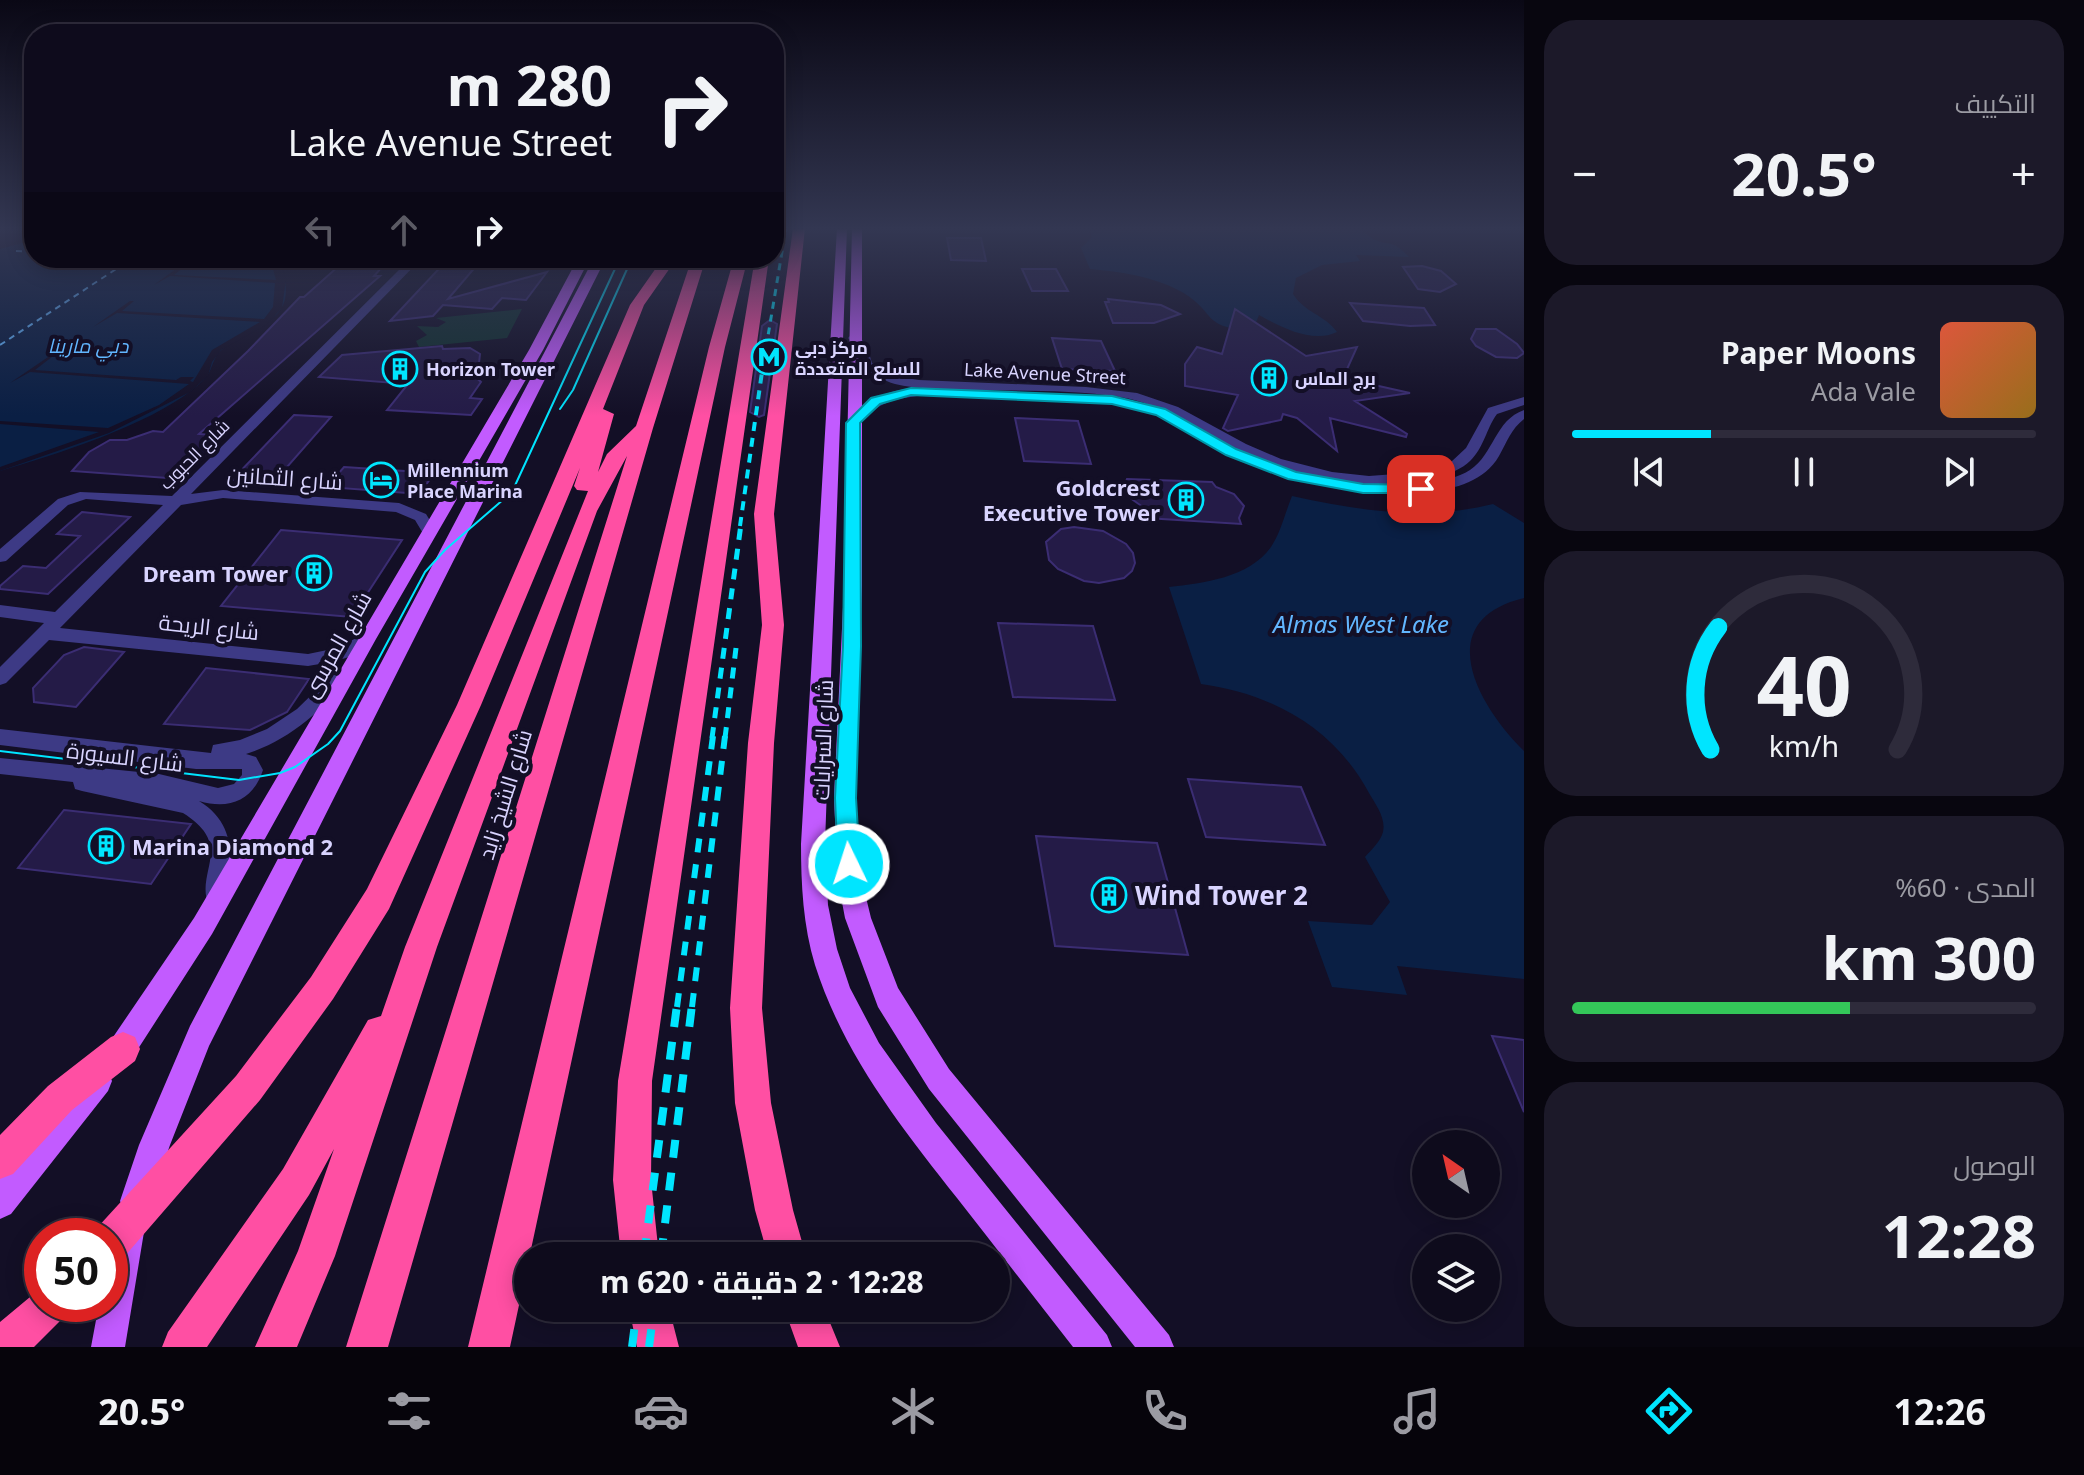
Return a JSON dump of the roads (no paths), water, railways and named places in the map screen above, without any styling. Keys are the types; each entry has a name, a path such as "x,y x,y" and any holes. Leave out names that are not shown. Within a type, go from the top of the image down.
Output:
{"highway":[{"path":"128,1223 248,1088 353,942 400,858 469,705 637,305 647,291"},
{"name":"شارع الشيخ زايد","path":"367,1347 644,428 688,291"},
{"path":"489,1347 732,291"},
{"path":"639,1242 632,1180 635,1081 757,291"},
{"path":"784,1242 757,1129 746,1008 761,743 773,625 764,514 791,291"},
{"path":"552,601 566,534 599,443 609,399 607,381"},
{"path":"276,1347 316,1256 421,947 552,601 607,470 623,447 644,428"},
{"path":"183,1347 250,1252 336,1116 421,947"},
{"path":"0,1161 40,1117 81,1080 123,1049"},
{"path":"4,1347 30,1322"},
{"path":"652,1322 658,1347"},
{"path":"809,1322 819,1347"}],"main road":[{"name":"شارع المرسى","path":"0,1203 123,1049 187,953 569,291"},
{"name":"شارع المرسى","path":"108,1347 122,1257 153,1146 192,1047 571,291"},
{"name":"شارع السرايات","path":"846,291 854,338 853,586 845,798 850,881 871,957 888,997 939,1079 1157,1347"},
{"name":"شارع السرايات","path":"849,291 817,742 813,881 828,964 845,1009 869,1054 900,1099 1095,1347"},
{"path":"817,742 848,745"}],"street":[{"name":"شارع الحبوب","path":"0,678 384,291"},
{"name":"Lake Avenue Street","path":"854,338 860,344 867,365 896,387 919,384 1098,391 1132,396 1180,412 1268,458 1316,473 1360,480 1408,479 1447,469 1471,451 1489,412 1524,401"},
{"name":"Lake Avenue Street","path":"871,386 1129,403 1173,417 1231,452 1271,469 1340,486 1393,490 1446,485 1466,478 1491,458 1506,428 1524,414"},
{"path":"853,423 867,406 896,387"},
{"name":"شارع الثمانين","path":"0,557 63,502 74,497 175,501 223,494 399,508 421,517 429,532"},
{"path":"0,611 59,619"},
{"name":"شارع الريحة","path":"44,633 308,660 341,654 366,639"},
{"name":"شارع السيورة","path":"123,751 224,751 261,742 300,719 351,666"},
{"name":"شارع السيورة","path":"0,737 196,761 241,760 249,763 253,770 246,786 238,792 217,798 173,784 0,766"},
{"name":"شارع السيورة","path":"33,771 57,779 188,805 202,812 213,821 220,836 217,899"},
{"path":"0,1134 40,1117"}],"water":[{"name":"دبي مارينا","path":"0,291 286,291 282,307 275,316 221,351 206,378 173,403 100,438 0,471"},
{"path":"1180,291 1294,291 1298,300 1337,332 1307,335 1259,315 1253,330 1224,326 1210,318 1200,305"},
{"name":"Almas West Lake","path":"1292,496 1368,510 1417,513 1493,504 1524,523 1524,598 1495,609 1478,625 1470,645 1472,667 1479,689 1507,733 1524,751 1524,979 1397,966 1407,995 1332,987 1308,921 1372,925 1390,902 1365,857 1383,832 1380,812 1355,770 1338,750 1299,718 1253,696 1201,684 1169,587 1224,577 1251,566 1271,547"}],"tram line":[{"path":"0,751 239,780 280,773 295,767 328,744 340,731 425,572 445,550 512,492 605,291"},
{"path":"560,409 573,390 617,291"}],"railway":[{"path":"764,360 776,291"},
{"path":"740,526 764,358"},
{"path":"712,738 741,524"},
{"path":"725,738 736,648"},
{"path":"677,1007 713,736"},
{"path":"692,1007 725,736"},
{"path":"646,1242 677,1005"},
{"path":"663,1242 692,1005"},
{"path":"632,1347 635,1322"},
{"path":"649,1347 652,1322"}],"place":[{"name":"مركز دبي للسلع المتعددة","path":"769,357"},
{"name":"Horizon Tower","path":"400,369"},
{"name":"برج الماس","path":"1269,378"},
{"name":"Millennium Place Marina","path":"381,480"},
{"name":"Goldcrest Executive Tower","path":"1186,500"},
{"name":"Dream Tower","path":"314,573"},
{"name":"Marina Diamond 2","path":"106,846"},
{"name":"Wind Tower 2","path":"1109,895"}]}
